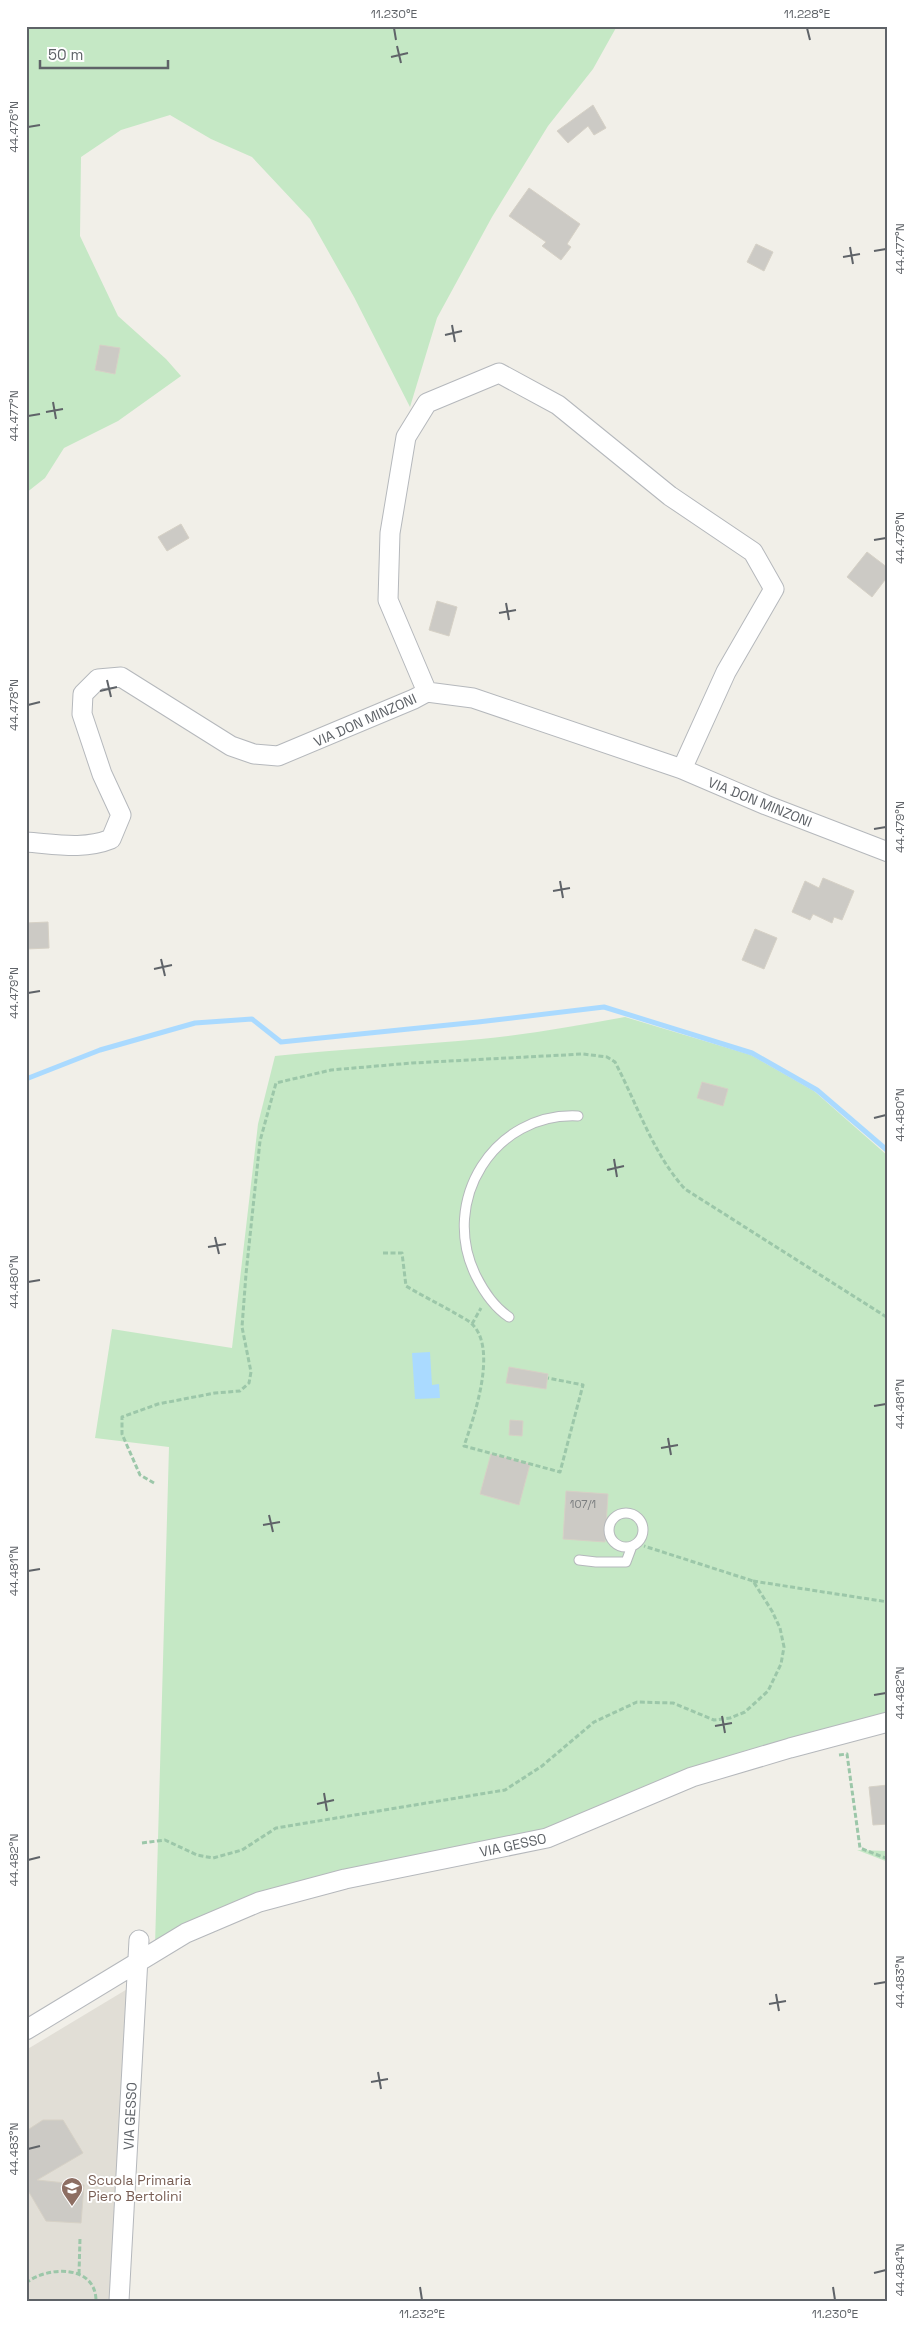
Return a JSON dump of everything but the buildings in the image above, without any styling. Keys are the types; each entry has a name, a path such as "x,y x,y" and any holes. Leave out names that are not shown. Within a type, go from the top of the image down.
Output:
{"street":[{"path":"427,692 388,600 390,533 406,437 427,403 499,373 558,405 670,496 753,552 774,588 726,672 682,769"},
{"name":"VIA DON MINZONI","path":"26,842 75,846 99,844 111,839 120,815 102,774 82,714 83,694 98,679 121,677 231,746 254,754 278,756 427,692 473,698 682,769 766,805 888,852"},
{"name":"VIA GESSO","path":"26,2030 186,1933 259,1902 345,1879 547,1838 692,1777 888,1722"},
{"name":"VIA GESSO","path":"119,2301 139,1940"}],"lane":[{"path":"509,1317 498,1309 488,1296 472,1266 466,1249 464,1214 466,1199 472,1182 493,1150 517,1132 543,1119 561,1115 578,1116"},
{"path":"579,1560 626,1562 635,1545"}],"path":[{"path":"154,1483 140,1475 122,1434 122,1417 158,1404 214,1393 240,1391 249,1383 251,1372 242,1327 260,1142 276,1084 331,1070 460,1060 583,1054 607,1057 615,1062 661,1156 672,1175 685,1189 710,1207 888,1318"},
{"path":"382,1253 402,1253 406,1286 472,1324 480,1335 483,1358 482,1387 476,1413 464,1446 560,1472 583,1386 548,1378"},
{"path":"472,1324 488,1296"},
{"path":"635,1545 753,1581 888,1602"},
{"path":"142,1843 165,1840 197,1855 213,1858 242,1850 276,1828 505,1790 542,1766 594,1722 637,1702 673,1703 714,1720 730,1718 745,1712 768,1691 781,1664 784,1647 780,1628 753,1581"},
{"path":"844,1754 847,1754 860,1848 888,1859"},
{"path":"79,2274 80,2238"},
{"path":"26,2283 36,2275 49,2272 61,2270 79,2274 94,2289 96,2301"}],"shaded area":[{"name":"Scuola Primaria Piero Bertolini","path":"134,1985 110,2301 26,2301 26,2050"}],"green space":[{"path":"26,26 617,26 593,69 548,126 492,217 437,318 410,407 354,297 310,219 252,157 211,139 170,115 121,130 81,157 80,236 118,316 166,359 181,376 118,421 64,448 45,478 26,493"},
{"path":"625,1017 751,1055 814,1091 888,1156 888,1719 729,1767 516,1851 307,1889 155,1946 169,1447 95,1438 112,1329 232,1348 258,1124 275,1056 517,1035"},
{"path":"857,1850 888,1851 888,1862"}],"water":[{"path":"430,1352 432,1385 439,1384 440,1398 415,1399 412,1353"}],"waterway":[{"path":"26,1079 100,1050 195,1023 252,1019 281,1042 604,1007 752,1053 817,1090 888,1151"}],"place":[{"name":"Scuola Primaria Piero Bertolini","path":"72,2207"}]}
